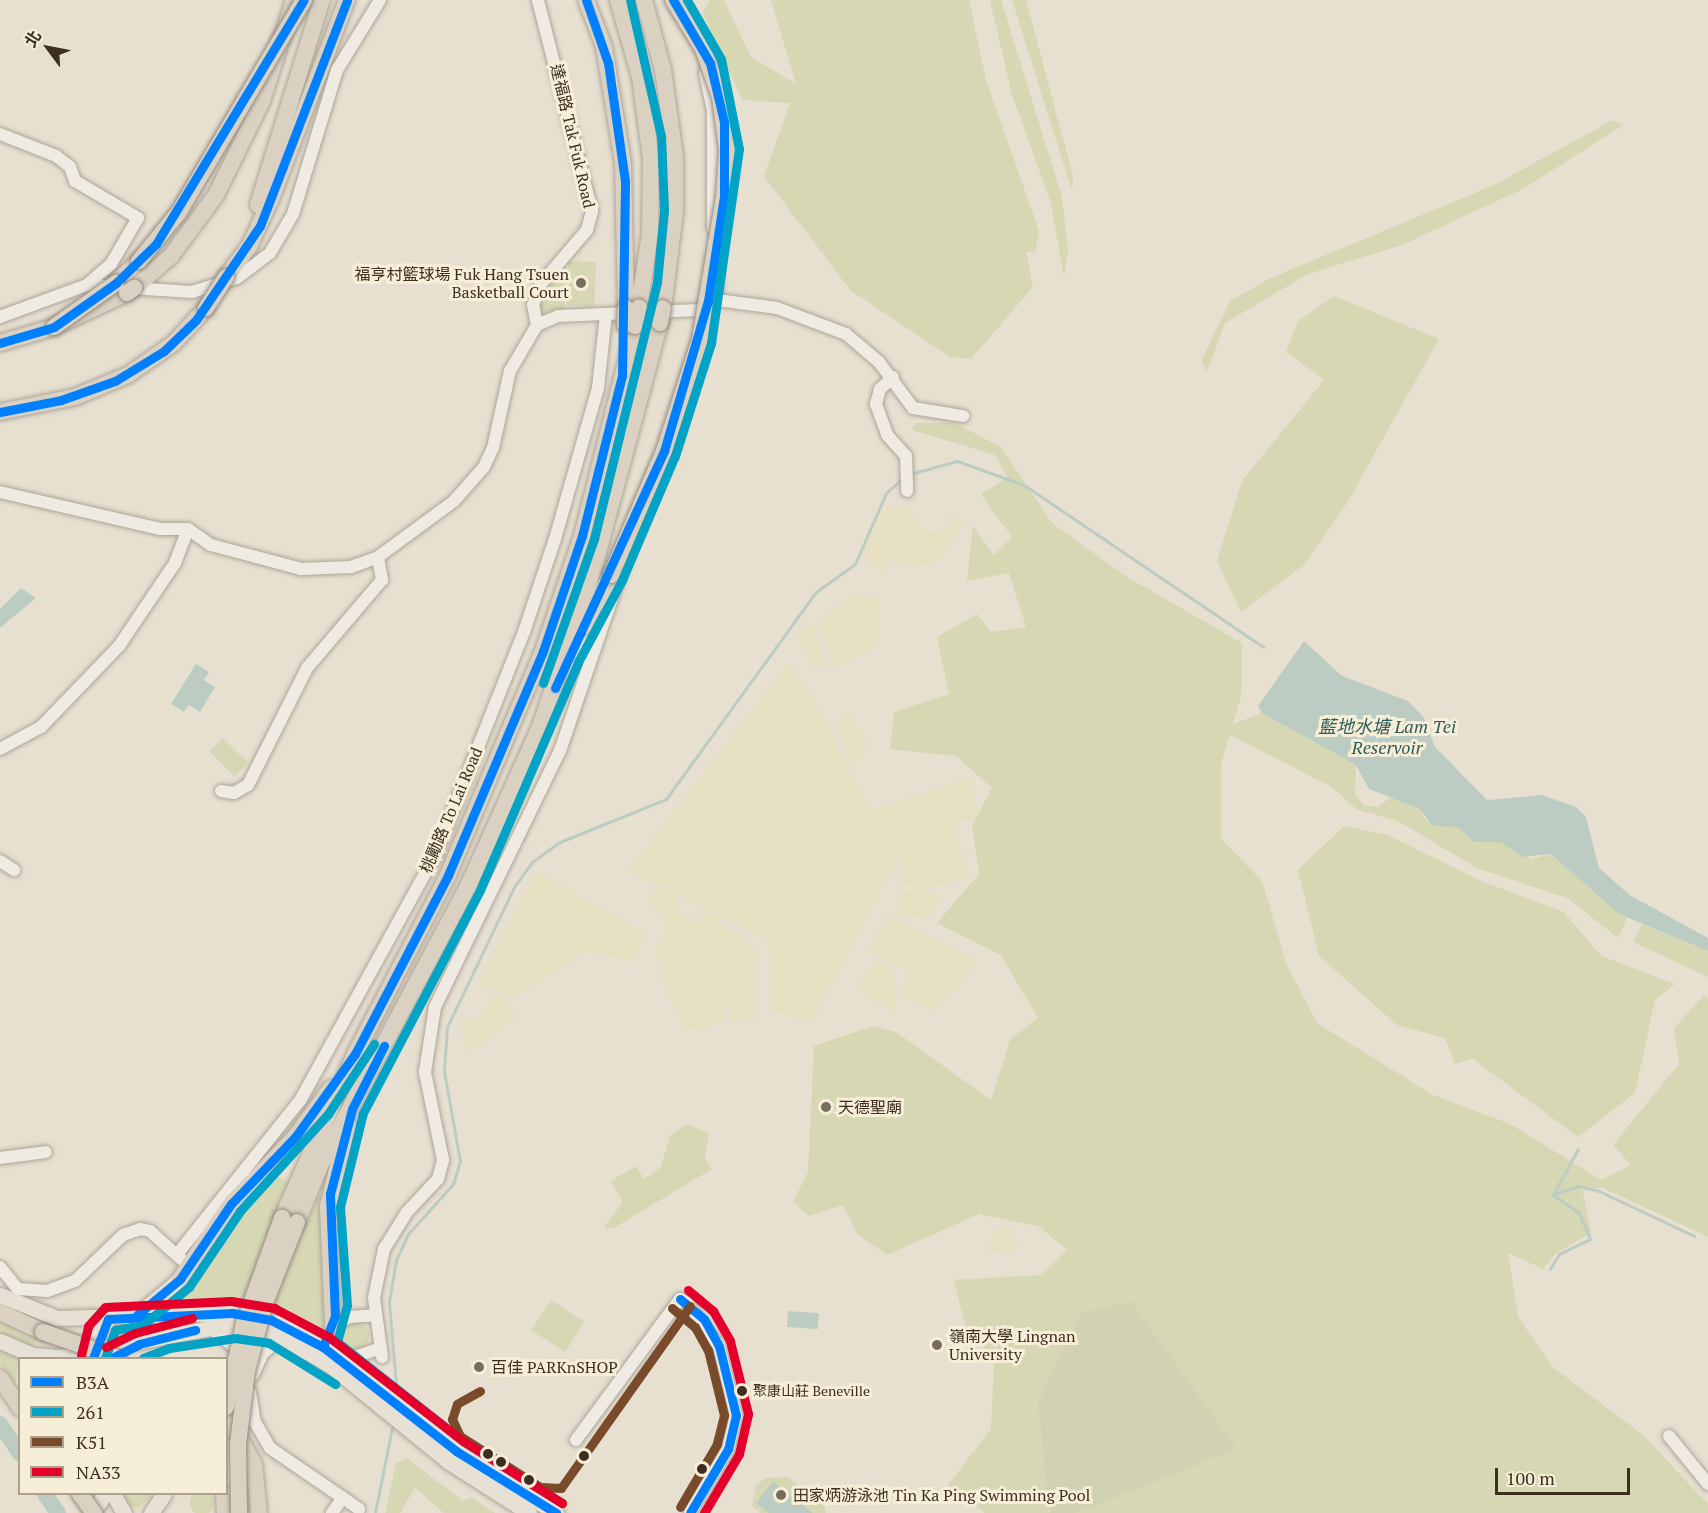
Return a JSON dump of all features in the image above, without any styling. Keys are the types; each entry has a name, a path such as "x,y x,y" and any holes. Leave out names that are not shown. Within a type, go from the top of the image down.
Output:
{"highway":[{"path":"0,343 54,327 127,293 193,230 252,126 294,0"},
{"path":"54,327 116,283 164,235 304,0"},
{"path":"226,277 261,197 322,0"},
{"path":"0,412 81,394 140,368 187,330 226,277 264,217 347,0"},
{"path":"586,0 611,79 625,181 627,278 633,307"},
{"path":"228,1398 244,1323 290,1220 355,1054 448,875 543,651 582,536 622,376 633,307 650,233 651,159 640,77 618,0"},
{"path":"567,657 662,315 674,222 675,156 663,70 644,0"},
{"path":"239,1513 238,1444 247,1371 290,1220 351,1110 469,884 567,657 611,575 664,451 698,348 724,197 727,150 720,96 703,49 673,0"},
{"path":"180,1279 231,1204 296,1136 355,1054"},
{"path":"333,1326 328,1206 351,1110"},
{"path":"0,1312 43,1332 105,1356"},
{"path":"0,1378 18,1405"},
{"path":"228,1418 254,1464 258,1513"},
{"path":"228,1454 243,1473 258,1513"},
{"path":"81,1495 93,1513"},
{"path":"224,1495 225,1513"}],"main road":[{"path":"137,1315 180,1279"},
{"path":"0,1295 42,1315 108,1319 137,1315 258,1316 320,1352 416,1429 529,1513"},
{"path":"105,1356 108,1319"},
{"path":"320,1352 333,1326"},
{"path":"0,1341 45,1357 105,1356 139,1344 210,1327 248,1327 283,1337 343,1361 378,1397"},
{"path":"416,1429 556,1513"},
{"path":"93,1513 104,1495"},
{"path":"113,1495 124,1513"},
{"path":"151,1513 163,1495"}],"street":[{"path":"87,285 192,292 247,273 270,253 293,214 337,70 380,0"},
{"name":"達福路 Tak Fuk Road","path":"537,325 533,305 541,284 587,230 592,211 538,0"},
{"path":"682,0 713,110 717,300"},
{"path":"0,134 56,156 70,167 75,181 138,218 111,264 87,285 0,317"},
{"path":"0,492 160,529 188,529 212,545 301,568 351,567 378,557 454,501 484,467 493,448 510,371 537,325 558,316 686,314 717,300 777,308 846,334 893,377 913,408 963,416"},
{"name":"桃勵路 To Lai Road","path":"179,1252 301,1099 436,853 524,633 555,539 598,388 606,314"},
{"path":"893,377 880,389 876,404 887,435 906,456 907,491"},
{"path":"0,749 40,727 119,646 175,563 188,529"},
{"path":"343,1361 381,1353 375,1314 384,1249 407,1212 438,1179 442,1152 432,1127 425,1072 435,1007 560,751 603,635 632,531"},
{"path":"221,791 234,794 248,784 307,668 382,580 378,557"},
{"path":"0,861 14,870"},
{"path":"0,1158 46,1152"},
{"path":"0,1267 15,1288 37,1292 75,1281 133,1230 150,1231 179,1252 180,1279"},
{"path":"576,1440 680,1299 687,1302 719,1346 736,1414 728,1449 690,1513"},
{"path":"333,1326 350,1317 375,1314"},
{"path":"210,1327 234,1345 252,1376"},
{"path":"283,1337 263,1353 252,1376 252,1411 264,1442 359,1509"},
{"path":"1669,1436 1708,1484"},
{"path":"332,1513 343,1497"}],"shaded area":[{"path":"905,502 922,528 941,532 952,515 965,522 940,559 926,567 891,561 883,572 861,555 884,504 893,510"},
{"path":"855,591 880,600 877,647 835,669 819,624"},
{"path":"814,625 828,668 811,667 796,634"},
{"path":"789,663 811,694 873,815 872,810 969,778 980,817 953,825 968,877 923,891 899,883 902,858 888,845 896,862 811,1023 769,1011 769,940 628,871"},
{"path":"848,712 868,742 854,768 835,725"},
{"path":"536,871 645,934 635,962 586,952 513,997 478,984"},
{"path":"656,888 675,896 680,913 698,921 708,913 720,919 727,932 738,931 753,945 758,961 752,968 758,964 754,1020 728,1020 736,993 725,1007 724,1022 685,1032 657,967 661,960 655,950 667,937 662,912 646,899"},
{"path":"901,889 939,894 929,921 896,914"},
{"path":"887,916 975,960 963,984 930,1011 899,995 910,972 869,951"},
{"path":"875,960 893,967 897,1014 857,989"},
{"path":"492,993 508,1000 504,1009 513,1008 515,1018 467,1054 459,1022 483,1015"},
{"path":"1007,1223 1019,1249 991,1255 991,1236"}],"green space":[{"path":"710,0 724,0 751,57 796,84 771,0 969,0 986,80 1039,231 1035,252 1026,252 1033,287 971,359 950,357 850,290 764,176 790,103 742,100 702,12"},
{"path":"990,0 1001,0 1062,197 1068,250 1064,278 1051,203 1012,95"},
{"path":"1012,0 1026,0 1073,176 1072,191"},
{"path":"1613,120 1623,125 1525,188 1402,245 1308,274 1225,323 1207,371 1201,361 1230,301 1273,277 1494,185"},
{"name":"福亨村籃球場 Fuk Hang Tsuen Basketball Court","path":"568,261 596,262 594,306 566,305"},
{"path":"565,264 565,310 541,314 540,295"},
{"path":"1334,296 1439,339 1347,503 1304,565 1241,612 1217,561 1242,481 1324,380 1286,352 1298,321"},
{"path":"914,423 955,423 1001,447 1052,523 1127,577 1242,643 1241,696 1233,724 1262,713 1356,765 1355,794 1364,805 1378,807 1391,797 1420,809 1426,820 1459,828 1474,842 1501,842 1532,859 1551,854 1627,918 1618,938 1567,898 1477,868 1398,821 1358,810 1330,786 1230,735 1221,763 1221,839 1262,881 1287,965 1317,1023 1433,1095 1510,1124 1601,1180 1631,1165 1613,1145 1679,1064 1674,1028 1704,995 1708,999 1708,1237 1603,1188 1582,1188 1591,1233 1556,1253 1543,1269 1508,1253 1518,1317 1554,1368 1642,1434 1708,1504 1708,1513 985,1513 948,1485 991,1429 994,1362 966,1328 954,1280 1041,1275 1067,1250 1038,1226 979,1214 887,1255 857,1234 843,1205 809,1216 793,1202 808,1172 814,1046 873,1026 896,1032 991,1100 1010,1040 1038,1018 1001,955 937,923 979,874 972,826 992,788 956,756 890,749 894,712 949,694 937,637 977,614 991,632 1026,627 1009,573 967,581 973,526 994,555 1012,537 981,494 1008,478 995,455 912,430"},
{"path":"223,738 248,763 234,776 210,751"},
{"path":"1344,826 1388,835 1481,881 1564,912 1601,956 1675,984 1655,1000 1635,1093 1578,1137 1473,1059 1455,1064 1445,1038 1397,1025 1319,956 1298,870"},
{"path":"1642,924 1708,951 1708,977 1633,942"},
{"path":"686,1124 709,1133 705,1159 712,1169 612,1229 604,1227 623,1202 611,1181 636,1166 644,1179 661,1167 670,1136"},
{"path":"269,1173 289,1182 272,1220 304,1230 318,1195 325,1197 326,1326 321,1338 246,1303 158,1307 186,1282 224,1221"},
{"path":"551,1300 585,1322 565,1352 531,1330"},
{"path":"1131,1302 1236,1448 1075,1513 1050,1513 1038,1403 1081,1313"},
{"path":"0,1319 38,1338 30,1350 0,1336"},
{"path":"353,1320 364,1325 369,1336 364,1347 353,1352 342,1347 337,1336 342,1325"},
{"path":"169,1321 120,1341 115,1335 120,1324"},
{"path":"191,1340 193,1346 162,1357 135,1357"},
{"path":"0,1348 22,1357 18,1357 15,1387 0,1364"},
{"path":"407,1458 463,1501 471,1497 495,1513 444,1513 415,1488 400,1513 385,1513 396,1463"},
{"name":"田家炳游泳池 Tin Ka Ping Swimming Pool","path":"788,1477 825,1506 826,1513 760,1513 752,1506 756,1486 765,1478"},
{"path":"122,1495 153,1495 138,1508 126,1504"},
{"path":"192,1495 212,1495 211,1512 197,1514 193,1512 190,1503"}],"water":[{"path":"21,588 36,598 0,628 0,609"},
{"name":"藍地水塘 Lam Tei Reservoir","path":"1304,641 1342,676 1408,701 1424,718 1435,747 1487,800 1542,795 1576,807 1586,817 1599,868 1631,896 1708,938 1708,951 1619,914 1551,854 1522,857 1501,842 1474,842 1459,828 1432,825 1420,809 1369,789 1356,765 1262,713 1258,706"},
{"path":"196,664 209,672 204,680 215,687 200,712 189,705 184,712 171,704"},
{"path":"788,1311 819,1313 818,1329 787,1327"},
{"path":"773,1482 813,1513 769,1513 756,1503"}],"waterway":[{"path":"910,474 957,461 1024,485 1263,647"},
{"path":"397,1396 389,1302 396,1260 408,1234 453,1184 460,1161 444,1071 447,1027 514,887 532,862 560,842 666,799 816,592 855,564 886,493 904,477"},
{"path":"1550,1269 1559,1254 1590,1239 1579,1213 1553,1195 1578,1149"},
{"path":"1554,1194 1578,1186 1599,1191 1694,1236"},
{"path":"375,1513 393,1423"},
{"path":"0,1424 18,1451"},
{"path":"46,1495 58,1513"}],"transit line":[{"name":"B3A","path":"0,343 54,327 116,283 156,244 304,0"},
{"name":"B3A","path":"0,412 61,400 115,381 164,351 196,320 260,226 347,0"},
{"name":"B3A","path":"137,1315 180,1279 231,1204 296,1136 355,1054 448,875 543,651 582,536 622,376 625,181 608,63 586,0"},
{"name":"261","path":"543,683 594,539 657,282 664,210 661,136 630,0"},
{"name":"B3A","path":"555,688 664,451 708,301 724,197 724,122 710,63 673,0"},
{"name":"261","path":"562,1503 463,1441 337,1342 347,1305 340,1207 363,1113 480,890 578,662 622,580 675,456 711,343 739,149 721,59 687,0"},
{"name":"261","path":"105,1357 115,1330 143,1325 189,1287 240,1211 328,1114 374,1044"},
{"name":"B3A","path":"323,1347 335,1315 330,1194 352,1109 384,1046"},
{"name":"NA33","path":"688,1290 713,1311 730,1341 748,1414 739,1454 704,1513"},
{"name":"B3A","path":"680,1299 704,1319 719,1346 736,1415 728,1449 690,1513"},
{"name":"NA33","path":"81,1355 88,1326 105,1307 231,1301 274,1308 329,1337 463,1441 562,1503"},
{"name":"K51","path":"480,1391 457,1404 452,1419 460,1436 540,1487 561,1488 690,1306"},
{"name":"K51","path":"672,1308 695,1327 708,1350 724,1415 717,1444 680,1507"},
{"name":"B3A","path":"93,1357 108,1319 232,1313 271,1320 323,1347 456,1451 556,1513"},
{"name":"NA33","path":"106,1347 135,1333 192,1318"},
{"name":"B3A","path":"114,1357 139,1344 195,1330"},
{"name":"261","path":"146,1357 169,1348 235,1338 269,1343 335,1384"}],"place":[{"name":"福亨村籃球場 Fuk Hang Tsuen Basketball Court","path":"581,283"},
{"name":"天德聖廟","path":"826,1107"},
{"name":"嶺南大學 Lingnan University","path":"937,1345"},
{"name":"百佳 PARKnSHOP","path":"479,1367"},
{"name":"聚康山莊 Beneville","path":"742,1391"},
{"name":"田家炳游泳池 Tin Ka Ping Swimming Pool","path":"781,1495"}]}
